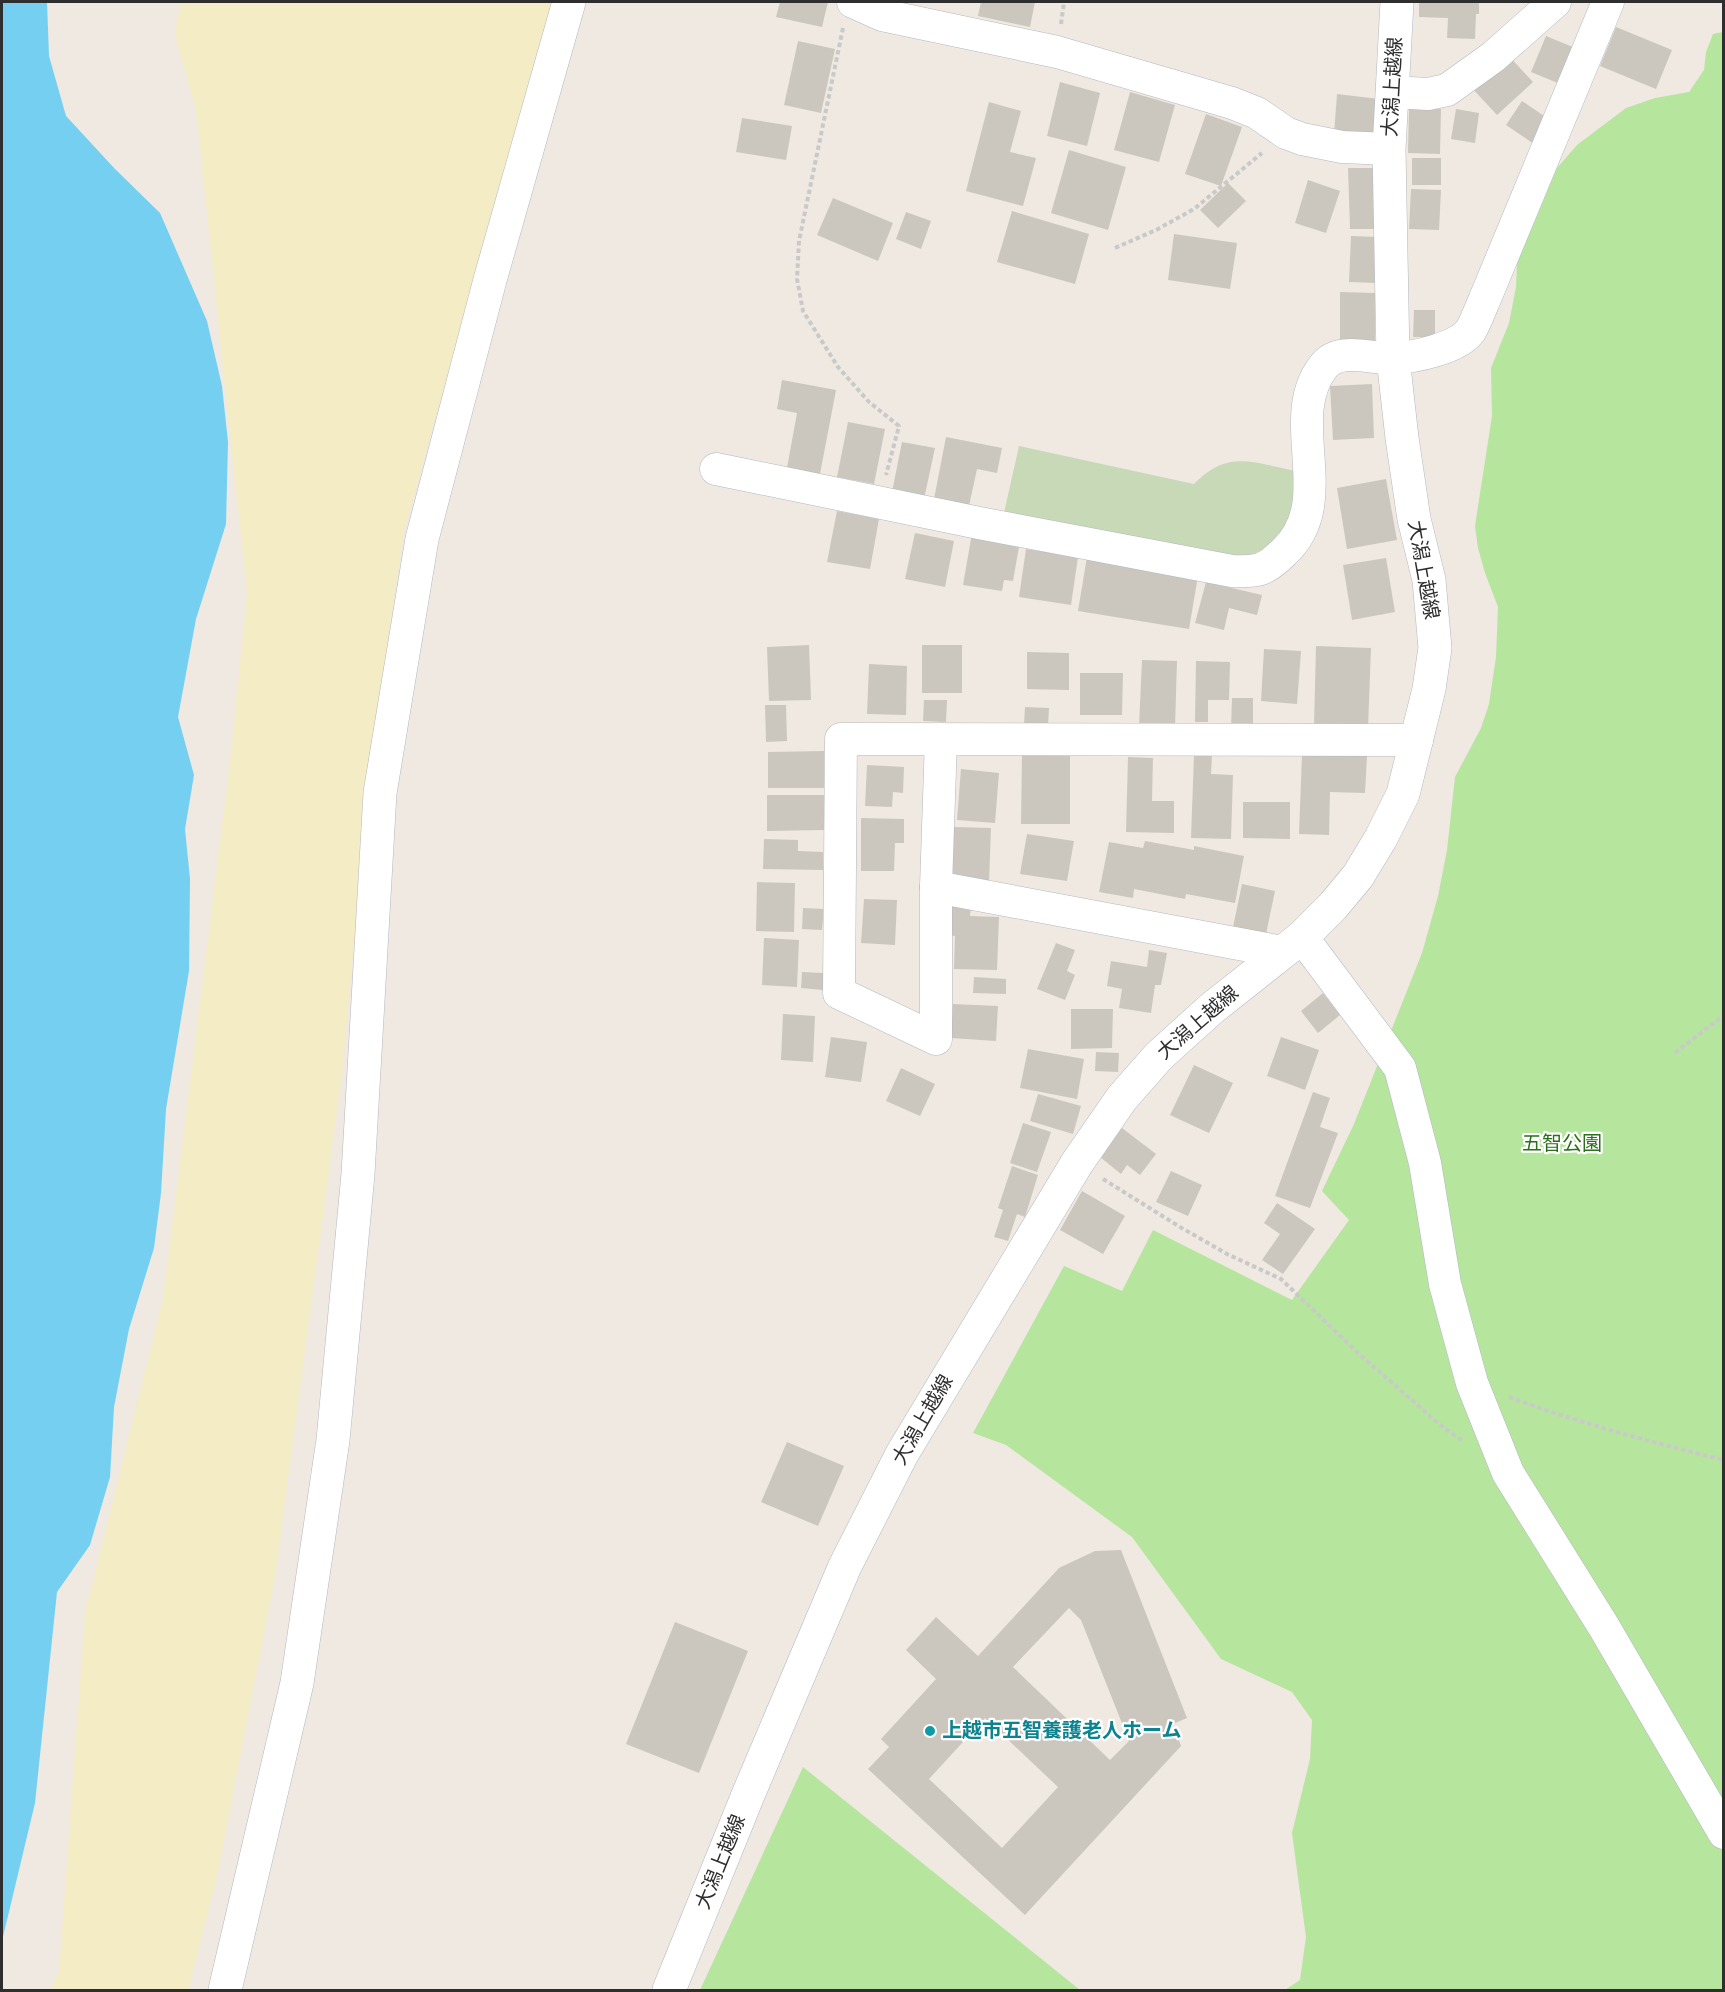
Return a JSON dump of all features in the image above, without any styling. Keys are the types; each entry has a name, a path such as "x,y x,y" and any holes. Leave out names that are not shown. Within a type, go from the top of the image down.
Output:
{"main road":[{"path":"225,1990 297,1683 333,1440 358,1174 380,793 422,539 490,280 569,2"},
{"name":"大潟上越線","path":"669,1990 845,1566 902,1454 1077,1163 1122,1098 1159,1056 1210,1009 1292,944 1333,906 1358,876 1381,838 1403,794 1417,740 1435,648 1429,580 1414,519 1393,358 1389,150 1397,2"}],"street":[{"path":"1392,92 1428,94 1447,90 1493,57 1555,2"},
{"path":"716,470 1232,571 1257,572 1275,561 1294,543 1306,520 1311,497 1308,410 1313,387 1323,366 1338,356 1393,358 1440,350 1455,344 1470,331 1608,2"},
{"path":"849,13 882,15 1057,52 1232,103 1257,113 1286,133 1302,140 1342,147 1389,150"},
{"path":"941,739 936,887 936,1039 839,993 841,739 941,739 1417,740"},
{"path":"936,887 1292,944 1400,1068 1425,1163 1445,1284 1472,1383 1508,1473 1604,1627 1724,1833"}],"path":[{"path":"849,13 798,241 797,279 803,311 838,367 869,402 899,426 879,502"},
{"path":"1115,248 1156,230 1194,209 1286,133"},
{"path":"1675,1053 1724,1015"},
{"path":"1077,1163 1227,1254 1281,1279 1359,1354 1444,1428 1508,1473"},
{"path":"1472,1383 1549,1411 1659,1444 1724,1460"}],"green space":[{"name":"五智公園","path":"1723,32 1723,1990 1285,1990 1300,1980 1306,1937 1292,1833 1310,1759 1312,1720 1292,1692 1221,1659 1132,1537 1006,1445 973,1433 1064,1266 1122,1291 1153,1230 1292,1300 1349,1220 1322,1191 1354,1124 1422,953 1438,896 1447,850 1455,777 1481,728 1489,704 1496,657 1498,607 1485,573 1475,526 1492,416 1491,368 1509,323 1516,287 1517,263 1557,168 1577,145 1626,108 1655,98 1689,92 1704,70 1706,52 1713,34"},
{"path":"1019,446 1194,484 1207,473 1230,462 1254,462 1297,471 1291,514 1282,533 1275,541 1259,552 1234,559 1004,513"},
{"path":"803,1767 1080,1990 700,1990"}],"sand":[{"path":"180,2 551,2 404,531 370,764 343,1064 275,1576 217,1876 188,1990 51,1990 59,1971 85,1613 163,1299 231,752 247,594 196,110 175,35"}],"water":[{"path":"2,2 47,2 49,56 66,116 160,213 207,321 222,386 228,442 226,524 196,619 178,717 194,775 185,829 190,879 189,971 166,1109 161,1193 154,1248 129,1329 114,1407 110,1477 90,1545 57,1592 35,1803 2,1941"}],"building":[{"path":"780,2 828,2 822,27 776,17"},
{"path":"981,2 1035,2 1030,27 978,16"},
{"path":"1419,2 1479,2 1475,39 1447,38 1448,18 1419,17"},
{"path":"1616,27 1672,50 1656,89 1600,66"},
{"path":"1546,36 1580,50 1565,86 1531,72"},
{"path":"798,41 835,49 821,113 784,105"},
{"path":"1507,54 1533,82 1497,115 1471,87"},
{"path":"1060,82 1100,93 1087,146 1047,136"},
{"path":"1130,92 1175,105 1159,162 1114,150"},
{"path":"1337,94 1379,99 1375,138 1334,134"},
{"path":"1522,101 1550,120 1534,144 1506,125"},
{"path":"989,102 1021,111 1010,152 1036,158 1023,206 966,191"},
{"path":"1409,108 1441,109 1440,154 1408,153"},
{"path":"1456,109 1479,113 1475,143 1451,139"},
{"path":"1206,114 1242,127 1221,186 1185,174"},
{"path":"742,118 792,126 786,160 736,152"},
{"path":"1069,150 1126,167 1108,230 1051,213"},
{"path":"1412,158 1441,158 1441,185 1412,185"},
{"path":"1348,168 1377,168 1378,229 1350,229"},
{"path":"1308,180 1340,191 1326,233 1295,223"},
{"path":"1228,183 1246,201 1218,228 1200,210"},
{"path":"1411,189 1441,190 1439,230 1409,229"},
{"path":"833,198 893,223 878,261 817,235"},
{"path":"1012,211 1089,234 1075,284 997,262"},
{"path":"906,212 931,221 921,249 896,239"},
{"path":"1174,234 1237,243 1230,289 1168,280"},
{"path":"1351,236 1378,237 1375,283 1349,282"},
{"path":"1340,292 1375,293 1375,342 1340,341"},
{"path":"1414,310 1435,310 1435,337 1413,337"},
{"path":"782,380 836,390 820,474 787,468 797,413 777,409"},
{"path":"1372,384 1374,438 1333,440 1330,386"},
{"path":"848,422 885,429 874,484 837,477"},
{"path":"946,437 1002,448 997,473 977,469 969,506 934,499"},
{"path":"902,442 935,448 924,499 892,492"},
{"path":"1386,479 1397,540 1347,549 1337,488"},
{"path":"837,511 879,519 870,569 827,562"},
{"path":"915,533 954,541 945,587 905,579"},
{"path":"972,533 1020,541 1013,581 1004,580 1002,591 963,585"},
{"path":"1026,549 1078,557 1071,605 1019,597"},
{"path":"1087,557 1198,576 1189,629 1078,611"},
{"path":"1386,558 1395,612 1352,620 1343,565"},
{"path":"1206,582 1262,595 1257,615 1229,608 1224,630 1195,623"},
{"path":"809,645 811,700 769,701 767,647"},
{"path":"922,645 962,645 962,693 922,693"},
{"path":"1316,646 1371,648 1368,728 1314,726"},
{"path":"1264,649 1301,651 1297,704 1261,701"},
{"path":"1027,652 1069,653 1069,690 1027,689"},
{"path":"1142,660 1177,661 1175,727 1139,726"},
{"path":"1196,661 1230,662 1229,700 1208,700 1208,722 1195,722"},
{"path":"869,664 907,666 906,715 867,714"},
{"path":"1080,673 1123,673 1122,715 1080,715"},
{"path":"1232,698 1253,698 1253,727 1231,727"},
{"path":"924,700 947,700 946,722 923,721"},
{"path":"765,705 786,705 787,741 766,742"},
{"path":"1025,707 1049,708 1048,726 1024,724"},
{"path":"824,751 824,788 768,788 768,752"},
{"path":"1022,753 1070,753 1070,824 1021,824"},
{"path":"1302,754 1367,756 1365,793 1330,792 1329,835 1299,834"},
{"path":"1194,755 1212,755 1211,774 1233,775 1231,839 1191,838"},
{"path":"1128,757 1153,758 1152,801 1174,801 1174,833 1126,832"},
{"path":"867,765 904,767 903,793 893,792 892,807 865,806"},
{"path":"961,769 999,773 995,823 957,820"},
{"path":"767,795 825,795 825,830 767,831"},
{"path":"1243,802 1290,802 1290,839 1243,838"},
{"path":"861,818 904,819 904,843 895,843 894,871 861,871"},
{"path":"954,827 991,828 989,882 952,881"},
{"path":"1027,834 1074,841 1067,881 1020,874"},
{"path":"764,839 798,840 798,851 823,852 823,870 763,869"},
{"path":"1145,841 1194,850 1194,846 1244,856 1235,903 1186,894 1185,899 1134,889 1133,898 1099,892 1109,842 1143,848"},
{"path":"757,882 795,883 794,932 756,931"},
{"path":"1242,884 1275,891 1266,934 1233,927"},
{"path":"864,899 897,900 895,945 861,943"},
{"path":"948,905 971,906 970,916 999,917 997,970 954,969 955,936 947,935"},
{"path":"803,908 824,909 822,930 802,929"},
{"path":"764,938 799,940 797,987 762,985"},
{"path":"1056,943 1075,950 1067,971 1075,975 1065,1000 1037,989"},
{"path":"1149,950 1167,953 1161,985 1155,985 1151,1013 1119,1008 1122,989 1107,986 1111,961 1147,967"},
{"path":"802,972 823,973 823,990 801,988"},
{"path":"974,977 1006,979 1006,994 973,993"},
{"path":"1323,993 1340,1015 1318,1033 1301,1011"},
{"path":"953,1004 998,1006 996,1041 951,1038"},
{"path":"1071,1009 1113,1009 1112,1048 1071,1049"},
{"path":"783,1014 815,1016 813,1062 781,1060"},
{"path":"831,1037 867,1042 861,1082 825,1077"},
{"path":"1281,1037 1319,1050 1305,1090 1267,1076"},
{"path":"1028,1049 1084,1059 1077,1099 1020,1088"},
{"path":"1096,1052 1119,1053 1118,1072 1095,1071"},
{"path":"1194,1065 1233,1083 1209,1133 1170,1115"},
{"path":"901,1068 935,1084 920,1116 886,1101"},
{"path":"1313,1092 1330,1098 1320,1127 1338,1133 1310,1208 1275,1196"},
{"path":"1038,1094 1081,1106 1073,1134 1030,1121"},
{"path":"1023,1123 1051,1132 1037,1172 1010,1163"},
{"path":"1122,1128 1156,1154 1140,1175 1127,1165 1121,1174 1100,1157"},
{"path":"1012,1166 1038,1175 1025,1217 1017,1214 1008,1241 994,1237 1003,1210 998,1208"},
{"path":"1171,1171 1202,1185 1188,1216 1156,1202"},
{"path":"1082,1191 1125,1216 1103,1254 1060,1230"},
{"path":"1277,1203 1315,1229 1283,1274 1262,1260 1280,1234 1264,1223"},
{"path":"787,1442 844,1466 818,1526 761,1502"},
{"name":"上越市五智養護老人ホーム","path":"1121,1550 1187,1718 1173,1724 1181,1746 1025,1915 868,1769 889,1747 881,1739 936,1679 906,1650 936,1617 978,1656 1059,1568 1095,1551","holes":["1069,1608 1081,1620 1129,1741 1110,1760 1013,1667","985,1718 1058,1787 1002,1848 929,1779"]},
{"path":"675,1622 748,1651 699,1773 626,1744"}],"place":[{"name":"上越市五智養護老人ホーム","path":"930,1731"}]}
